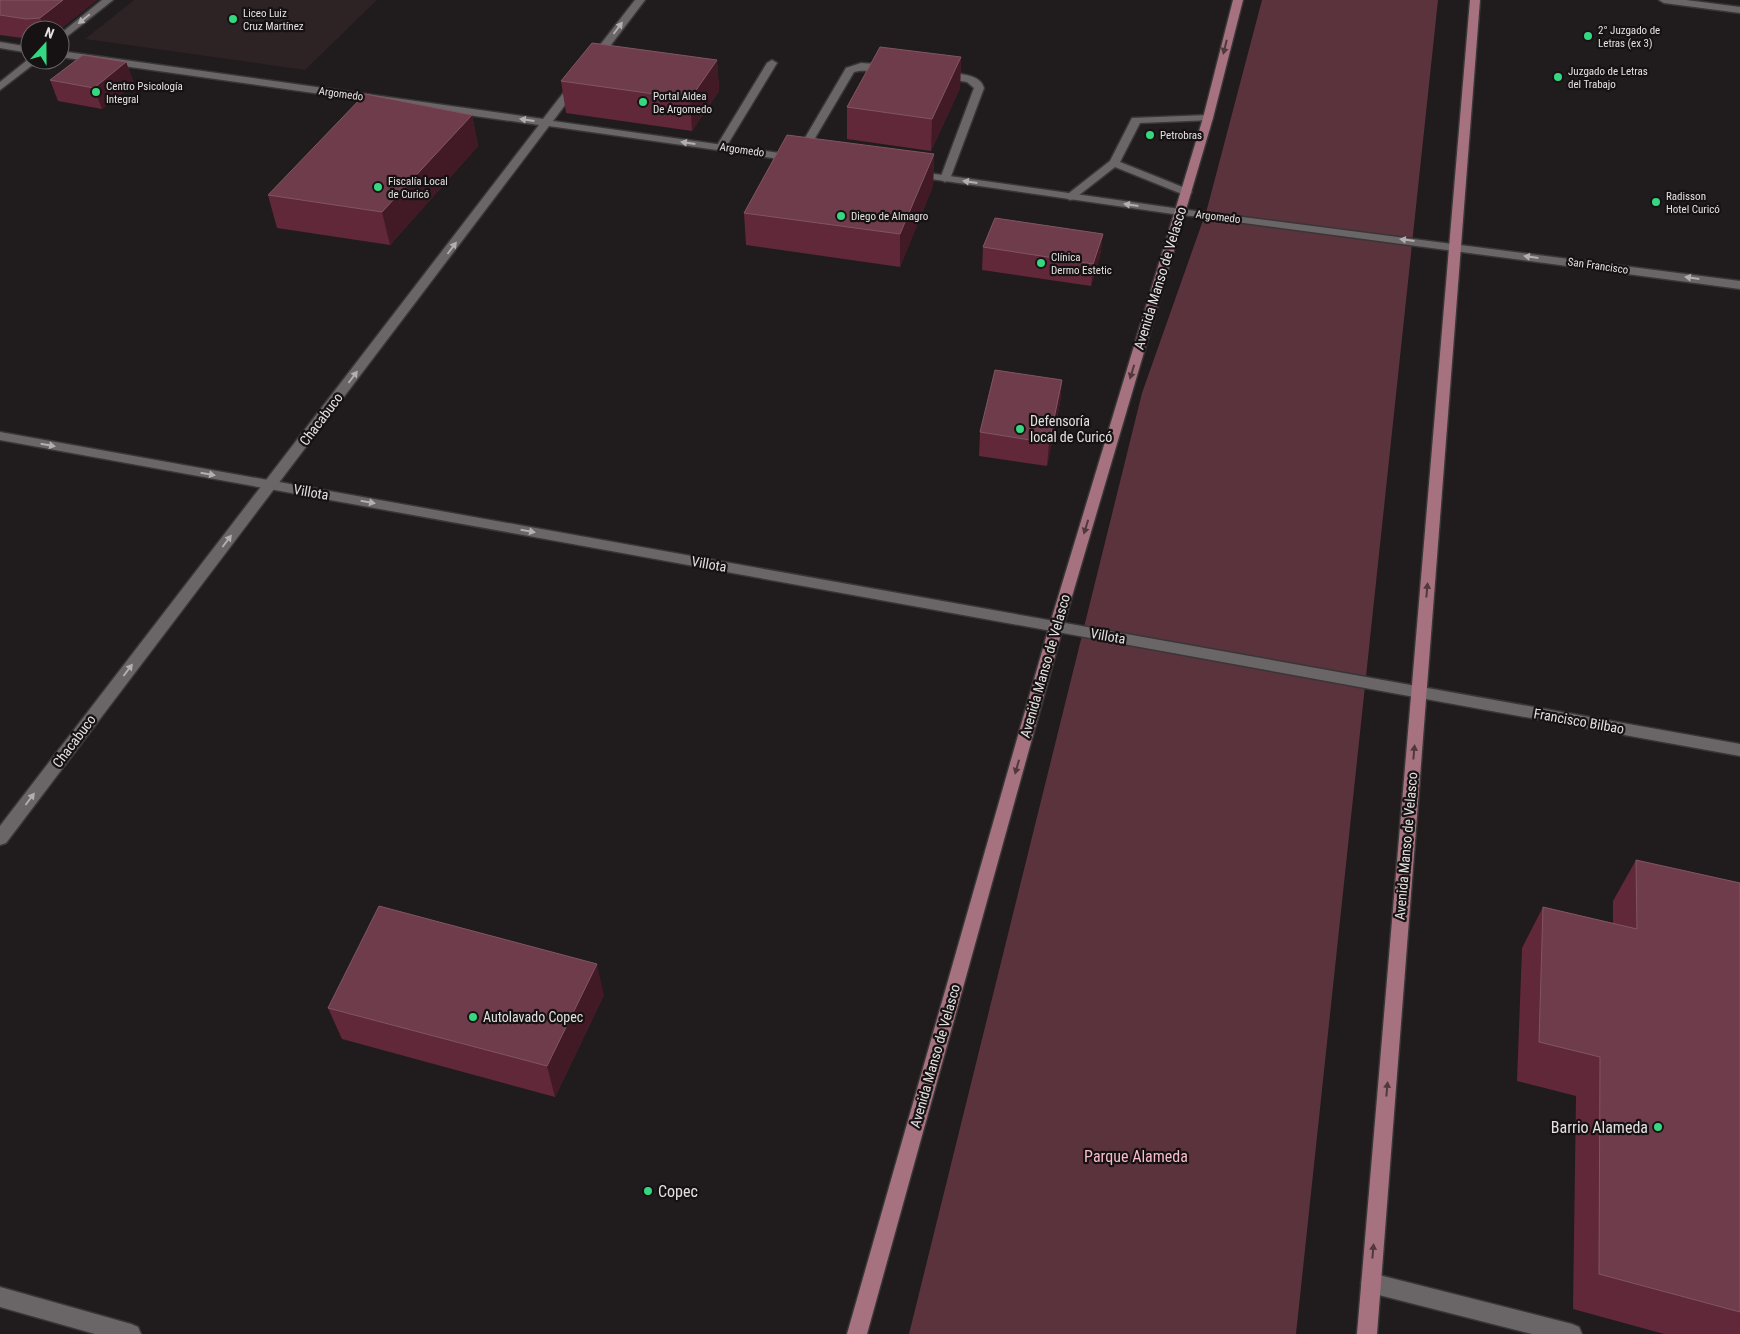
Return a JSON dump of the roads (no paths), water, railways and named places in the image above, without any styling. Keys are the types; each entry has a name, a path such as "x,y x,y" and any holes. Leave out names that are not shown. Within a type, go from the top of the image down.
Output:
{"main road":[{"name":"Avenida Manso de Velasco","path":"856,1334 1056,627 1208,118 1238,0"},
{"name":"Avenida Manso de Velasco","path":"1367,1334 1475,0"}],"street":[{"path":"70,31 108,0"},
{"name":"Chacabuco","path":"0,838 640,0"},
{"path":"1664,0 1740,10"},
{"path":"0,45 20,48"},
{"name":"Argomedo","path":"70,55 803,159 850,70 861,66 897,69"},
{"path":"721,147 772,63"},
{"path":"0,87 21,70"},
{"path":"934,74 970,79 978,84 979,88 946,179"},
{"path":"1070,196 1114,163 1136,120 1208,118"},
{"path":"1114,163 1186,192"},
{"name":"Argomedo","path":"906,173 1180,212 1455,246"},
{"name":"San Francisco","path":"1455,246 1740,285"},
{"name":"Villota","path":"0,436 1418,692"},
{"name":"Francisco Bilbao","path":"1418,692 1740,750"},
{"path":"1371,1283 1572,1334"},
{"path":"0,1297 131,1334"}],"place":[{"name":"Liceo Luiz Cruz Martínez","path":"233,19"},
{"name":"2° Juzgado de Letras (ex 3)","path":"1588,36"},
{"name":"Juzgado de Letras del Trabajo","path":"1558,77"},
{"name":"Centro Psicología Integral","path":"96,92"},
{"name":"Portal Aldea De Argomedo","path":"643,102"},
{"name":"Petrobras","path":"1150,135"},
{"name":"Fiscalía Local de Curicó","path":"378,187"},
{"name":"Radisson Hotel Curicó","path":"1656,202"},
{"name":"Diego de Almagro","path":"841,216"},
{"name":"Clínica Dermo Estetic","path":"1041,263"},
{"name":"Defensoría local de Curicó","path":"1020,429"},
{"name":"Autolavado Copec","path":"473,1017"},
{"name":"Barrio Alameda","path":"1658,1127"},
{"name":"Copec","path":"648,1191"}],"park label":[{"name":"Parque Alameda","path":"1136,1156"}]}
